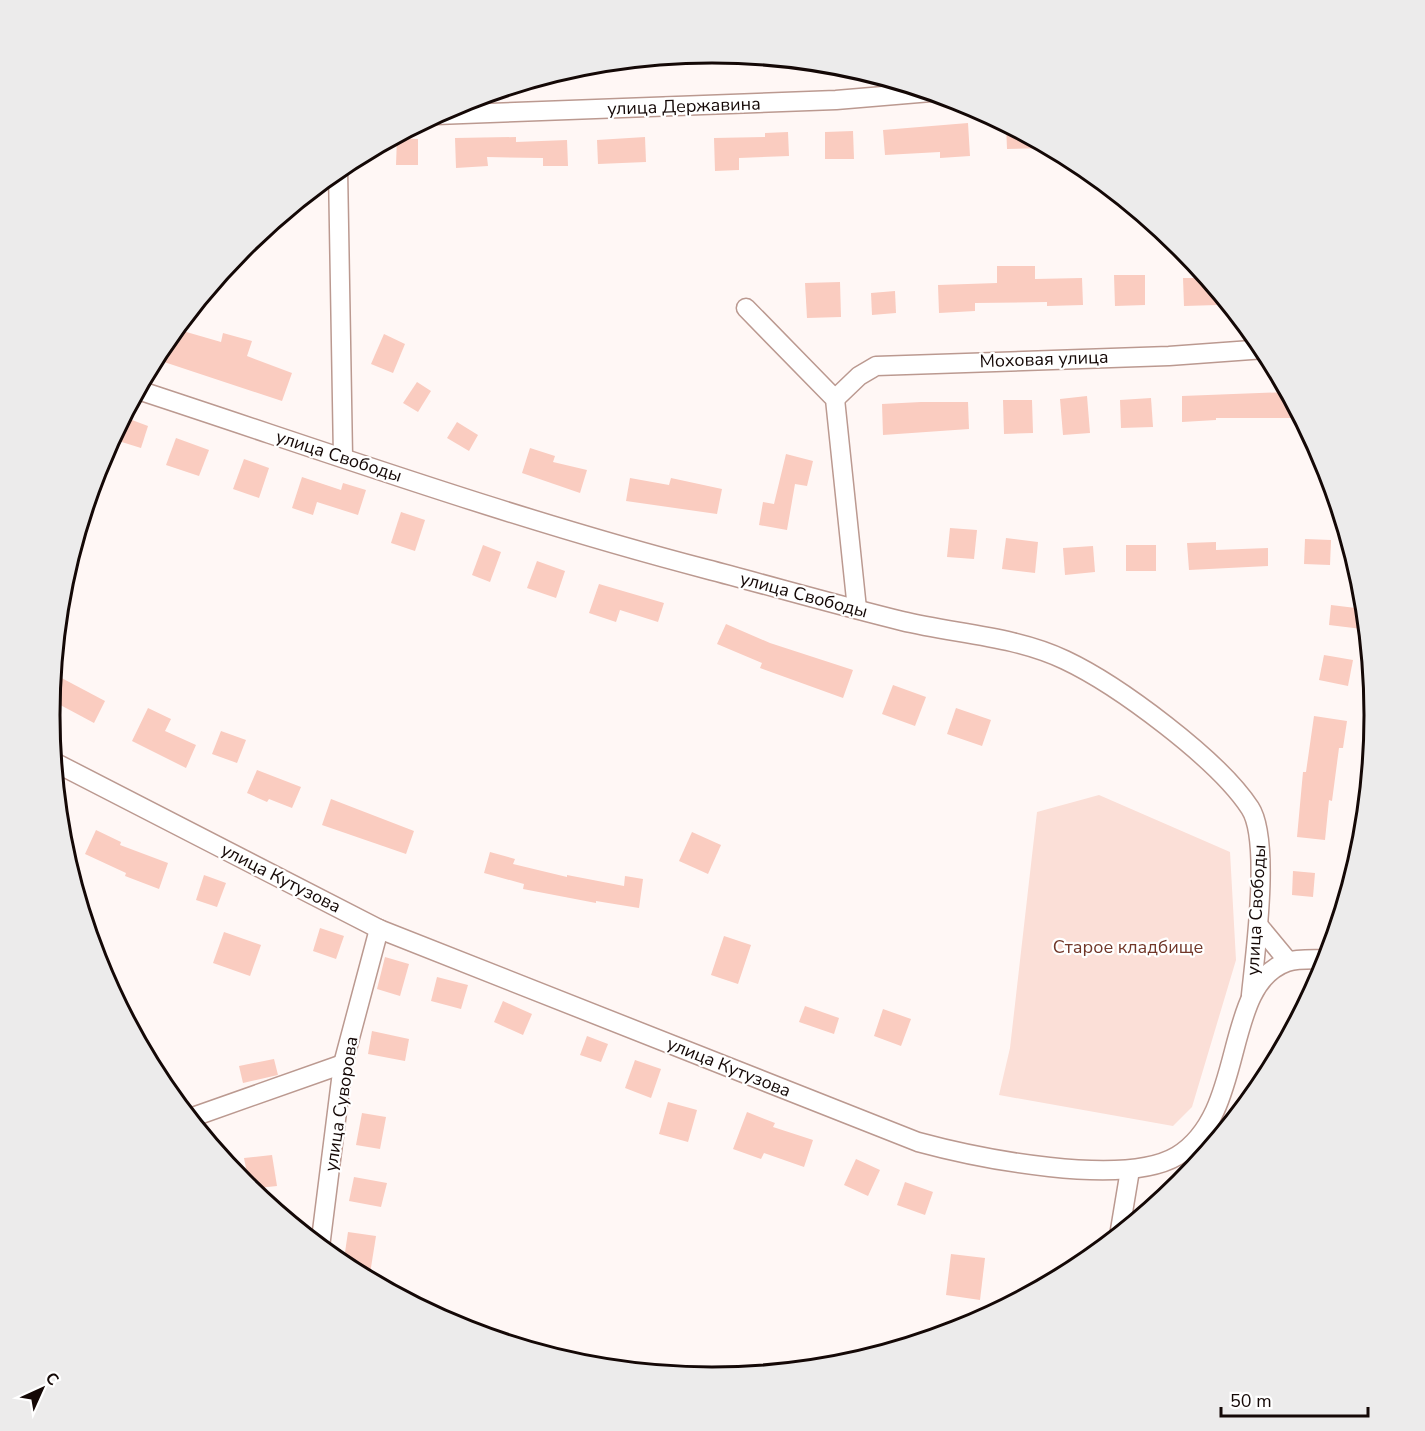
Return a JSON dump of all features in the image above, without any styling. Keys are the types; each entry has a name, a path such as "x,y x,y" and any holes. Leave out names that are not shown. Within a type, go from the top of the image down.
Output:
{"street":[{"name":"улица Державина","path":"461,114 825,100 909,94"},
{"path":"338,181 343,457"},
{"path":"746,308 835,399 857,609"},
{"name":"Моховая улица","path":"835,399 859,375 876,366 1169,356 1253,350"},
{"name":"улица Свободы","path":"145,392 601,541 904,622 1039,649 1096,677 1163,725 1220,774 1251,809 1258,825 1260,842 1259,926 1251,995"},
{"name":"улица Кутузова","path":"62,766 379,928 918,1142 975,1156 1086,1171 1130,1170 1175,1157 1205,1132 1216,1113 1251,995 1272,970 1288,961"},
{"path":"1259,926 1288,961 1317,960"},
{"name":"улица Суворова","path":"321,1237 343,1064 379,928"},
{"path":"197,1116 343,1064"},
{"path":"1121,1224 1130,1170"}],"green space":[{"name":"Старое кладбище","path":"1099,795 1230,852 1236,960 1192,1107 1173,1126 999,1095 1010,1048 1037,812"}],"building":[{"path":"968,123 970,156 940,158 940,152 885,155 883,130"},
{"path":"853,131 854,159 825,159 825,132"},
{"path":"788,132 789,156 739,158 739,170 715,171 714,138 765,137 765,133"},
{"path":"1006,133 1036,148 1007,149"},
{"path":"516,137 516,142 567,140 568,166 543,166 543,158 487,157 488,166 456,168 455,138"},
{"path":"645,137 646,162 598,164 597,140"},
{"path":"408,139 418,139 418,165 396,165 397,144"},
{"path":"997,266 1035,266 1035,279 1082,278 1083,305 1047,306 1047,302 975,303 975,311 939,313 938,285 997,283"},
{"path":"1114,275 1145,275 1145,305 1115,306"},
{"path":"1183,278 1196,278 1218,303 1218,305 1184,306"},
{"path":"840,282 841,317 807,318 805,283"},
{"path":"895,291 896,313 872,315 871,293"},
{"path":"185,332 221,342 223,333 252,341 247,356 292,373 282,401 164,362"},
{"path":"384,334 405,344 393,373 371,364"},
{"path":"417,382 431,391 418,412 403,403"},
{"path":"1280,392 1293,418 1216,418 1216,420 1182,422 1182,396"},
{"path":"1087,396 1090,433 1063,435 1060,399"},
{"path":"1151,398 1153,427 1121,428 1120,400"},
{"path":"1003,400 1032,400 1033,433 1004,434"},
{"path":"968,402 969,429 883,435 882,404"},
{"path":"131,420 148,426 141,448 121,442"},
{"path":"457,422 478,435 469,451 447,438"},
{"path":"176,438 209,450 199,476 166,465"},
{"path":"530,448 555,456 553,462 587,470 580,493 522,473"},
{"path":"786,454 813,461 807,486 795,484 787,530 759,525 763,502 774,504"},
{"path":"244,459 269,468 259,498 233,489"},
{"path":"302,477 341,490 343,483 366,490 358,515 317,502 313,515 292,508"},
{"path":"630,478 669,485 671,478 722,489 717,514 626,501"},
{"path":"401,512 425,520 415,551 391,543"},
{"path":"950,528 977,530 974,559 947,557"},
{"path":"1006,538 1038,542 1035,573 1002,569"},
{"path":"1305,539 1331,540 1330,565 1304,564"},
{"path":"1216,542 1216,550 1268,548 1268,566 1189,570 1187,543"},
{"path":"483,545 501,552 490,582 472,575"},
{"path":"1126,545 1156,545 1156,571 1126,571"},
{"path":"1093,546 1095,572 1065,575 1063,548"},
{"path":"537,561 565,571 556,598 527,588"},
{"path":"599,584 664,603 658,622 620,610 616,622 589,613"},
{"path":"1331,605 1355,608 1359,629 1329,625"},
{"path":"726,624 770,643 853,670 843,698 760,668 762,663 717,644"},
{"path":"1324,655 1353,660 1348,686 1319,680"},
{"path":"61,678 105,701 94,723 60,705"},
{"path":"893,685 926,697 915,726 882,714"},
{"path":"148,708 171,719 165,731 196,745 186,768 132,741"},
{"path":"956,708 991,720 982,746 947,734"},
{"path":"1314,716 1347,721 1343,748 1339,748 1332,801 1329,800 1325,840 1297,837 1303,772 1306,772"},
{"path":"221,731 246,740 237,763 212,754"},
{"path":"257,770 301,787 292,808 269,799 267,802 247,793"},
{"path":"331,799 414,831 406,854 322,825"},
{"path":"96,830 121,842 120,845 168,863 159,889 125,876 126,873 85,854"},
{"path":"692,832 721,845 708,874 679,861"},
{"path":"490,852 515,859 513,864 567,877 567,875 624,886 625,876 643,879 639,908 596,901 596,903 523,889 524,884 484,873"},
{"path":"1293,871 1315,873 1313,897 1292,895"},
{"path":"204,875 226,883 217,907 196,900"},
{"path":"320,928 344,936 336,959 313,951"},
{"path":"224,932 261,945 250,976 213,963"},
{"path":"724,936 751,945 738,984 711,975"},
{"path":"385,957 409,964 400,996 377,989"},
{"path":"437,977 468,985 461,1009 431,1001"},
{"path":"503,1001 532,1014 523,1035 494,1022"},
{"path":"805,1006 839,1018 834,1034 799,1022"},
{"path":"883,1009 911,1019 901,1046 874,1036"},
{"path":"372,1031 409,1039 405,1061 368,1054"},
{"path":"587,1036 608,1044 601,1062 580,1055"},
{"path":"274,1059 278,1075 243,1083 239,1066"},
{"path":"635,1060 661,1069 651,1098 625,1088"},
{"path":"668,1102 697,1110 688,1142 659,1134"},
{"path":"747,1112 775,1123 773,1127 813,1140 804,1167 764,1153 761,1159 733,1149"},
{"path":"362,1113 386,1117 380,1149 356,1145"},
{"path":"272,1155 277,1186 262,1188 247,1173 244,1158"},
{"path":"856,1159 880,1170 868,1196 844,1185"},
{"path":"354,1177 387,1183 381,1207 349,1201"},
{"path":"905,1182 933,1192 925,1215 897,1205"},
{"path":"348,1232 376,1236 370,1271 345,1254"},
{"path":"951,1254 985,1258 980,1300 946,1295"}]}
